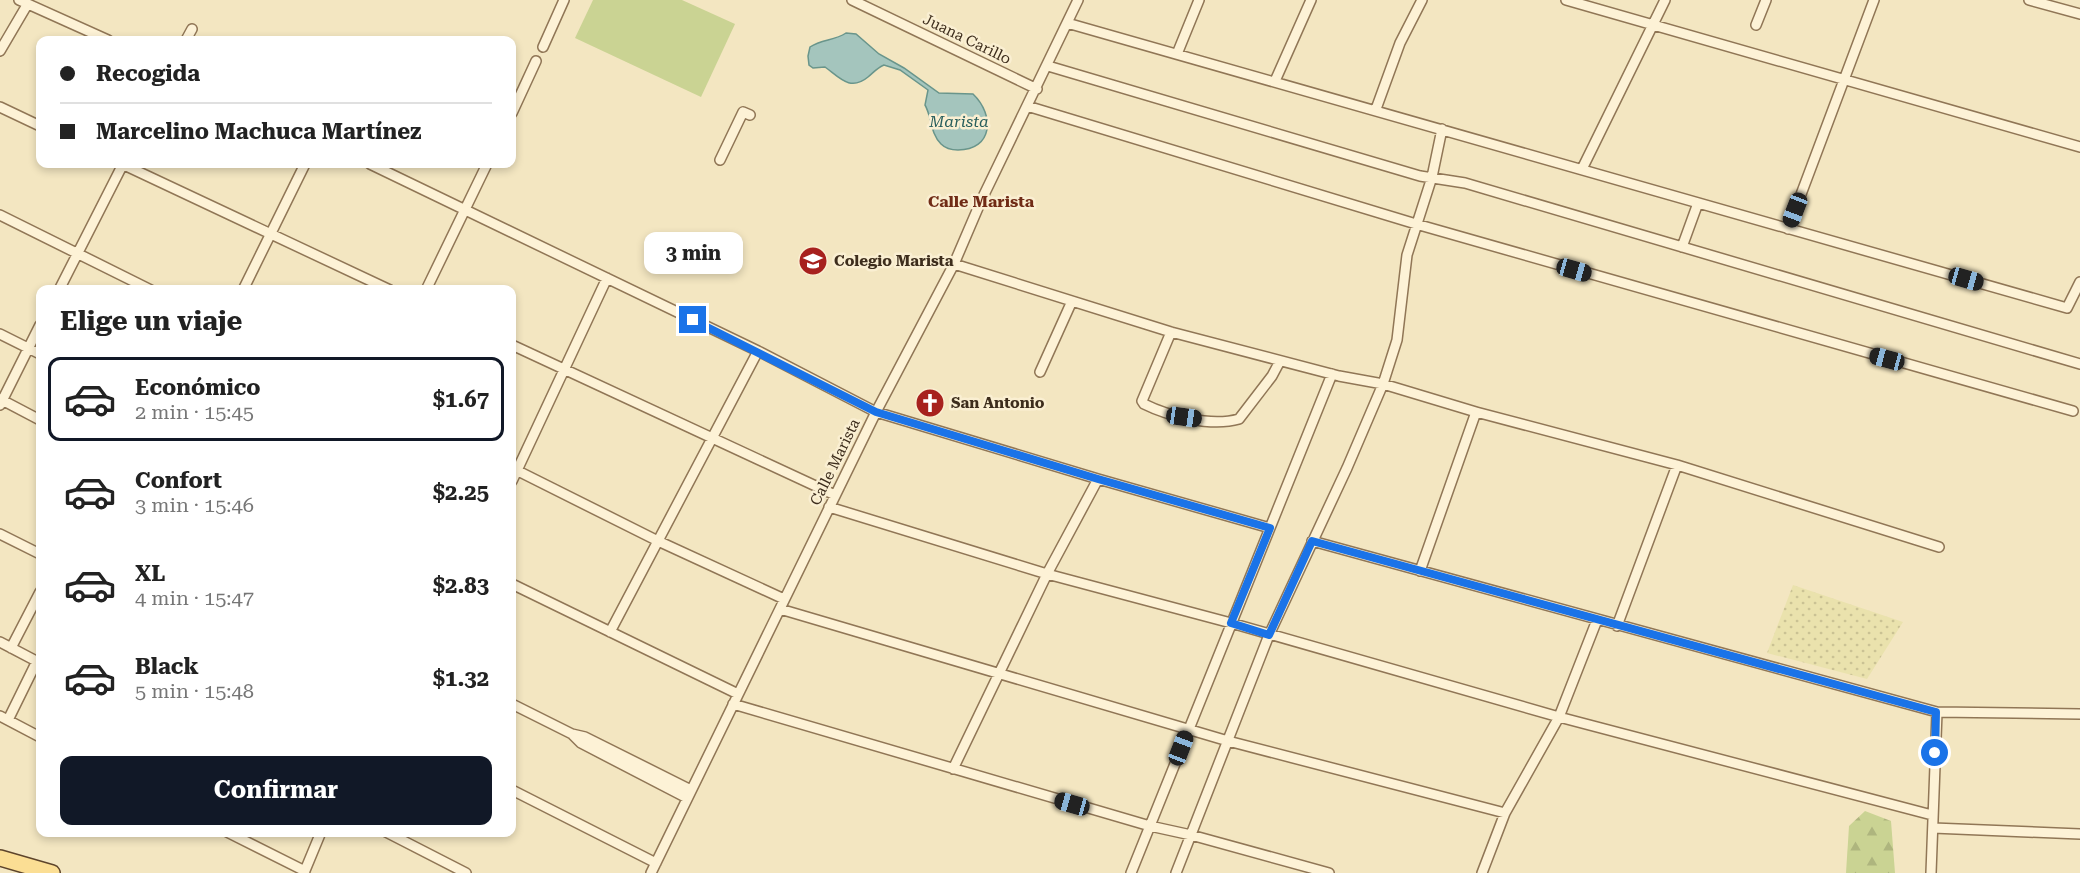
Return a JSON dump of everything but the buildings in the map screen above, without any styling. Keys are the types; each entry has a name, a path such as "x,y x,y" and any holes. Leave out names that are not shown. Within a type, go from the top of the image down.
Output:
{"main road":[{"path":"0,858 52,873"}],"street":[{"path":"543,47 564,0"},
{"name":"Juana Carillo","path":"852,0 863,2 1036,89"},
{"name":"Calle Marista","path":"651,873 876,412 954,264 981,201 1078,0"},
{"path":"1177,54 1198,0"},
{"path":"1275,81 1311,0"},
{"path":"1376,109 1400,43 1422,0"},
{"path":"1566,0 2080,147"},
{"path":"1582,169 1665,0"},
{"path":"1756,25 1766,0"},
{"path":"1788,229 1874,0"},
{"path":"2029,0 2080,14"},
{"path":"0,51 23,2 99,36"},
{"path":"1067,23 1376,109 2067,308 2080,282"},
{"path":"188,36 192,29"},
{"path":"516,105 537,61"},
{"path":"1048,66 1420,176 1465,183 2080,364"},
{"path":"0,106 36,124"},
{"path":"1027,106 1416,224 2073,411"},
{"path":"720,160 743,112 750,115"},
{"path":"1176,873 1269,635 1347,468 1383,384 1396,340 1407,255 1432,177 1442,129"},
{"path":"62,285 121,168"},
{"path":"131,168 379,285"},
{"path":"246,285 303,168"},
{"path":"379,168 758,351 876,412 1270,528"},
{"path":"428,285 484,168"},
{"path":"1682,247 1698,203"},
{"path":"0,215 141,285"},
{"path":"954,264 1171,332 1332,374 1383,384 1476,412 1677,465 1939,547"},
{"path":"516,465 607,278"},
{"path":"1040,372 1072,301"},
{"path":"1171,332 1142,401 1163,414 1217,422 1239,419 1272,376 1280,361"},
{"path":"0,334 36,352"},
{"path":"36,334 1,402 36,418"},
{"path":"516,347 835,495"},
{"path":"610,632 758,351"},
{"path":"1131,873 1332,374"},
{"path":"1419,571 1476,412"},
{"path":"1617,626 1677,465"},
{"path":"516,470 658,541 784,599"},
{"path":"953,770 1047,574 1098,479"},
{"path":"829,507 1047,574 1231,623 1559,717 1932,815"},
{"path":"0,534 36,552"},
{"path":"1312,541 1936,712 2080,714"},
{"path":"516,586 738,694"},
{"path":"11,648 36,599"},
{"path":"780,609 1228,741 1505,813"},
{"path":"1482,873 1505,813 1559,717 1597,620"},
{"path":"0,642 36,660"},
{"path":"36,667 4,718 36,735"},
{"path":"733,705 1150,826 1329,873"},
{"path":"516,706 572,734 585,737 689,794"},
{"path":"1931,873 1936,712"},
{"path":"516,792 656,863"},
{"path":"1933,828 2080,834"},
{"path":"237,837 305,872 319,837"},
{"path":"396,837 466,873"}],"shaded area":[{"path":"1793,585 1903,622 1867,679 1767,653"}],"green space":[{"path":"593,0 682,0 735,24 701,97 575,38"},
{"path":"1865,811 1891,821 1895,873 1846,873 1849,826"}],"water":[{"name":"Marista","path":"846,33 856,34 879,54 904,68 939,93 973,94 985,112 987,130 984,138 970,148 955,150 943,145 937,140 925,105 928,90 900,70 884,65 862,81 850,83 840,79 825,67 813,68 809,65 810,47"}],"place":[{"name":"Colegio Marista","path":"813,261"},
{"name":"San Antonio","path":"930,403"}],"district":[{"name":"Calle Marista","path":"981,201"}],"route":[{"path":"693,320 876,412 1270,528 1231,623 1269,635 1312,541 1936,712 1935,753"}]}
